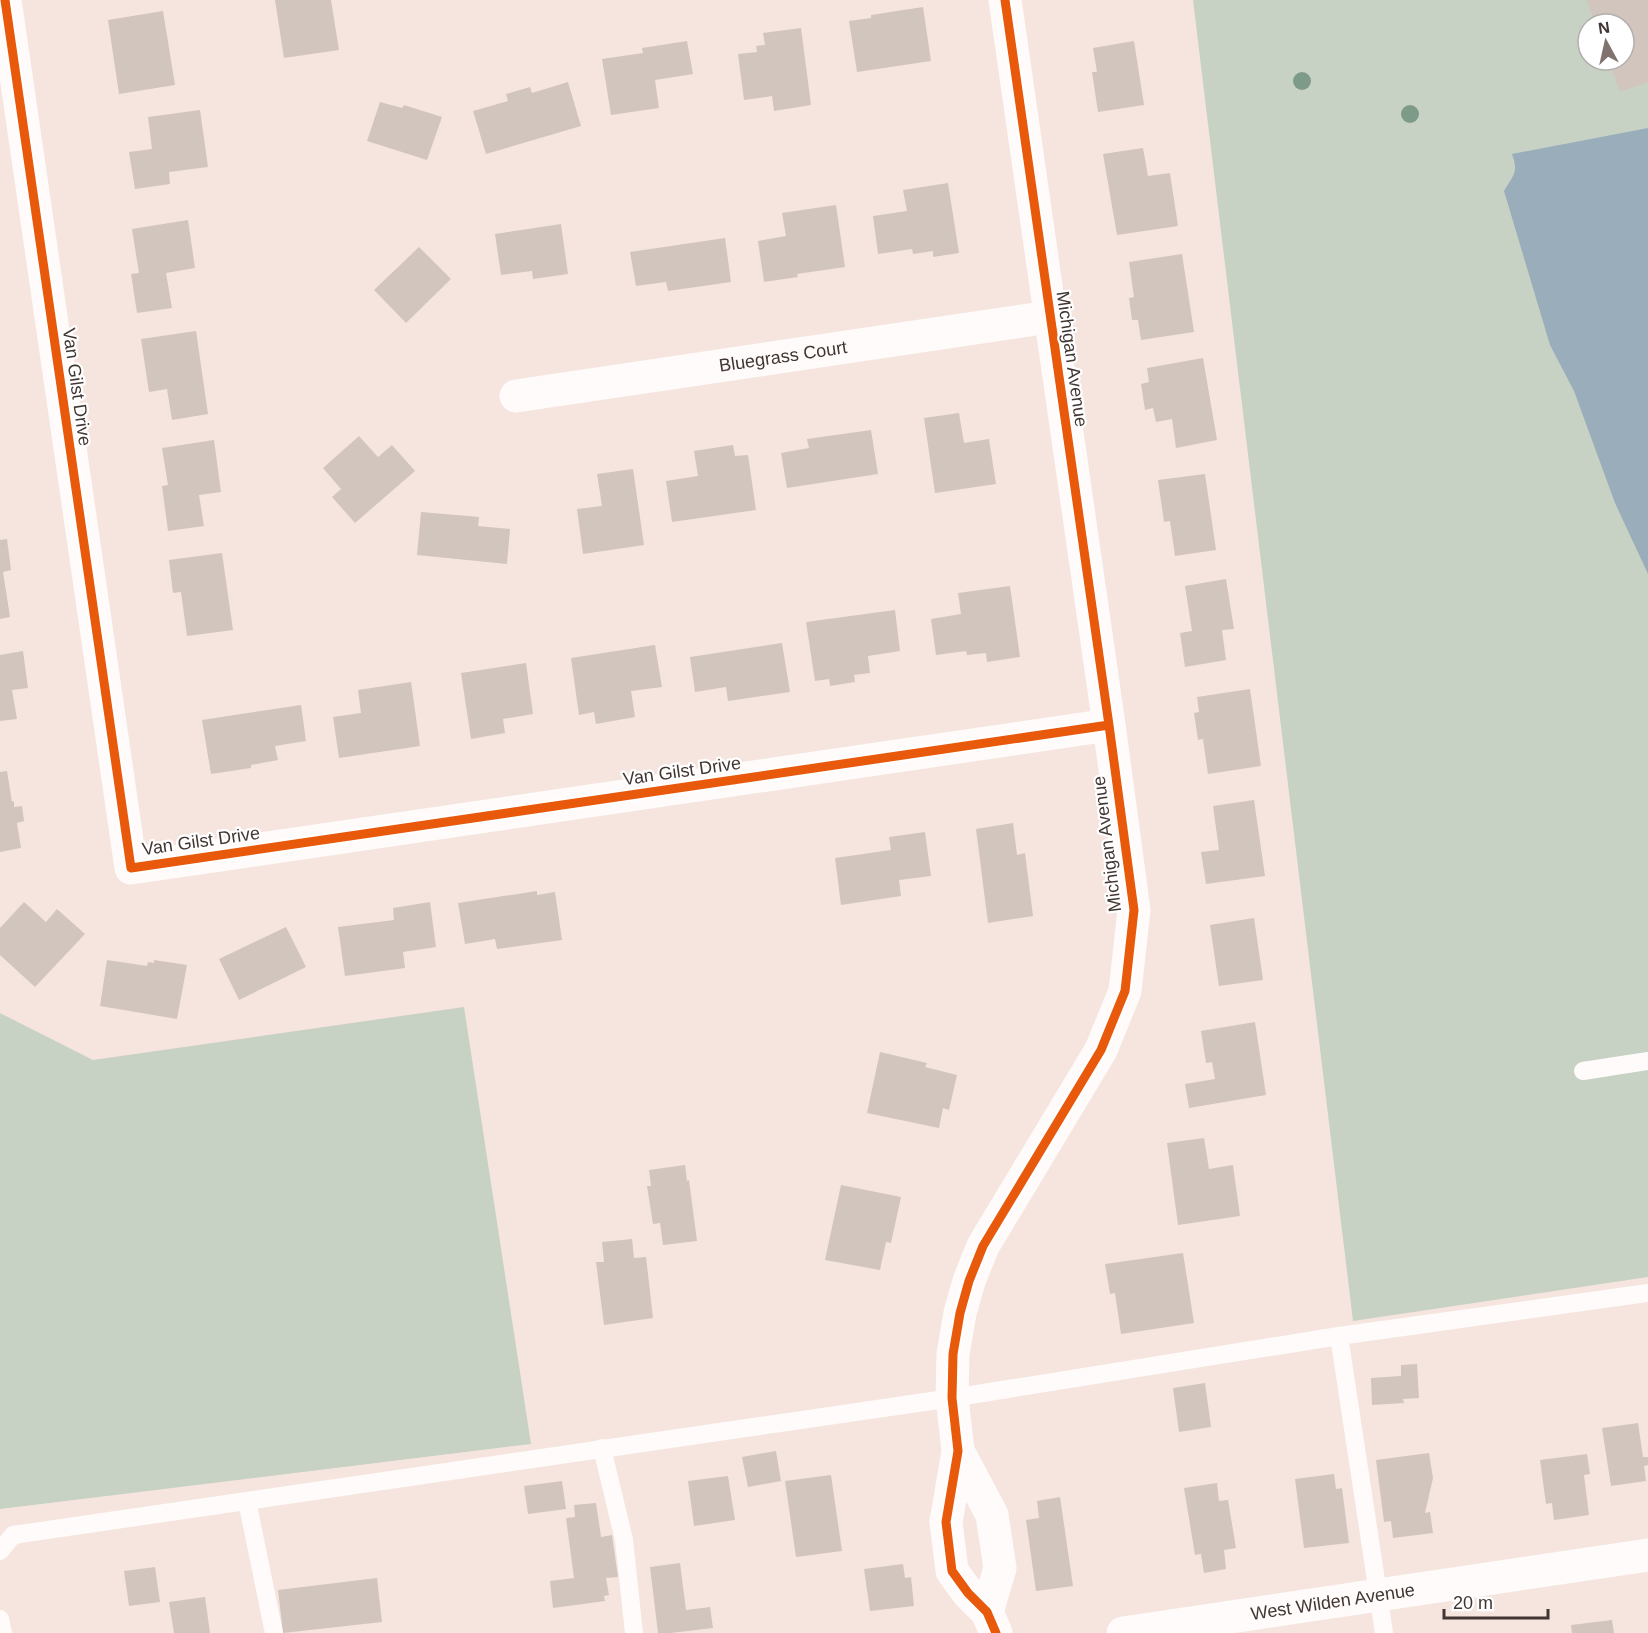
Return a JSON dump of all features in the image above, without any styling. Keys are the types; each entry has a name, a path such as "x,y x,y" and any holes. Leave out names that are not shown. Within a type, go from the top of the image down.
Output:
{"street":[{"name":"Van Gilst Drive","path":"5,0 131,868 1109,725"},
{"name":"Michigan Avenue","path":"991,1622 952,1571 946,1522 958,1451 951,1398 953,1354 960,1313 969,1281 983,1246 1101,1050 1125,991 1134,910 1005,0"},
{"name":"Bluegrass Court","path":"516,396 1049,317"},
{"name":"Michigan Avenue","path":"958,1451 992,1515 1000,1568 991,1622"},
{"name":"West Wilden Avenue","path":"1123,1633 1648,1555"}],"lane":[{"path":"1583,1071 1648,1061"},
{"path":"0,1551 13,1535 951,1398 1339,1336 1648,1293"},
{"path":"1339,1336 1384,1633"},
{"path":"602,1448 624,1540 634,1633"},
{"path":"247,1500 274,1633"},
{"path":"0,1619 3,1633"}],"shaded area":[{"path":"1193,0 1648,0 1648,1277 1353,1321"},
{"path":"464,1007 531,1444 0,1509 0,1013 93,1060"}],"water":[{"path":"1648,128 1648,574 1615,503 1574,391 1550,345 1504,191 1515,170 1512,154"}],"building":[{"path":"275,0 331,0 339,50 284,58"},
{"path":"1587,0 1648,0 1648,82 1620,92 1612,72 1636,72 1636,12 1591,12"},
{"path":"923,7 931,61 857,72 849,21 871,18 871,15"},
{"path":"163,11 175,85 119,94 108,20"},
{"path":"801,28 811,105 774,111 772,96 744,100 738,54 757,52 756,46 765,45 763,33"},
{"path":"687,41 693,74 655,80 659,108 611,115 602,59 643,53 642,48"},
{"path":"1134,41 1144,105 1098,112 1092,72 1097,72 1093,48"},
{"path":"568,82 581,126 486,154 473,111 508,101 506,94 530,87 532,93"},
{"path":"380,102 402,108 404,105 442,117 427,160 367,141"},
{"path":"200,110 208,167 169,172 170,184 135,189 129,152 152,149 148,117"},
{"path":"1143,148 1148,176 1170,173 1178,226 1117,235 1103,154"},
{"path":"948,183 959,253 933,257 933,251 913,254 912,249 878,254 873,216 907,211 903,190"},
{"path":"836,205 845,267 797,274 798,277 764,282 758,241 786,236 782,213"},
{"path":"188,220 195,268 166,273 172,308 137,313 131,274 139,273 132,229"},
{"path":"561,224 568,274 533,279 532,271 501,275 495,234"},
{"path":"725,238 731,282 668,291 666,282 636,286 630,252"},
{"path":"419,247 451,279 406,323 374,290"},
{"path":"1182,254 1194,332 1141,340 1138,320 1132,320 1129,298 1134,297 1129,262"},
{"path":"196,331 208,414 172,420 167,389 149,392 141,339"},
{"path":"1203,358 1217,440 1176,448 1172,419 1156,422 1153,408 1145,410 1141,384 1149,382 1147,368"},
{"path":"959,413 964,443 989,439 996,484 935,493 924,418"},
{"path":"871,430 878,474 787,488 781,453 809,448 807,439"},
{"path":"359,436 378,457 392,445 415,471 355,523 332,497 341,489 323,468"},
{"path":"214,440 221,492 199,495 204,526 168,531 162,486 168,485 162,448"},
{"path":"733,445 735,456 748,455 756,510 672,522 666,481 698,476 694,451"},
{"path":"633,469 644,545 583,554 577,509 602,506 597,474"},
{"path":"1205,474 1216,550 1175,556 1170,521 1164,522 1158,480"},
{"path":"421,512 479,517 478,526 510,529 507,564 417,555"},
{"path":"7,539 11,570 3,572 10,617 0,619 0,540"},
{"path":"222,553 233,630 187,636 181,592 173,593 169,560"},
{"path":"1226,579 1234,629 1222,630 1226,660 1185,667 1180,633 1192,631 1185,586"},
{"path":"1010,586 1020,657 987,662 986,653 967,655 966,651 936,655 931,619 961,614 958,593"},
{"path":"895,610 900,651 868,656 870,673 854,675 855,682 830,686 829,679 815,681 806,622"},
{"path":"782,643 790,692 728,701 726,687 695,692 690,657"},
{"path":"655,645 662,687 631,691 635,717 596,724 594,712 579,715 571,658"},
{"path":"23,651 28,688 12,690 17,719 0,721 0,655"},
{"path":"526,663 533,714 503,719 505,733 471,739 461,673"},
{"path":"411,682 420,746 339,758 333,717 361,713 358,690"},
{"path":"1250,689 1261,766 1208,774 1203,739 1198,740 1194,713 1199,712 1197,697"},
{"path":"301,705 306,741 275,746 278,760 251,765 251,768 211,774 202,720"},
{"path":"7,771 12,802 14,801 14,807 22,806 24,821 17,823 21,848 0,852 0,772"},
{"path":"1254,800 1265,876 1206,884 1201,852 1219,850 1213,806"},
{"path":"1013,823 1017,855 1025,853 1033,916 988,923 976,829"},
{"path":"925,832 931,876 899,880 901,896 841,905 835,858 891,850 889,837"},
{"path":"537,891 537,895 555,892 562,940 497,949 495,939 465,944 458,903"},
{"path":"24,902 46,922 57,909 85,934 35,987 0,955 0,928"},
{"path":"430,902 436,947 403,952 405,968 345,976 338,927 394,920 393,908"},
{"path":"1254,918 1263,980 1219,986 1210,925"},
{"path":"286,927 306,967 239,1000 219,959"},
{"path":"107,960 147,966 148,962 154,963 154,960 187,965 177,1019 100,1006"},
{"path":"1255,1022 1266,1095 1189,1108 1185,1084 1215,1079 1212,1062 1206,1063 1201,1031"},
{"path":"880,1052 927,1063 925,1067 957,1075 949,1110 943,1108 939,1128 867,1113"},
{"path":"1204,1138 1209,1169 1233,1165 1240,1216 1178,1225 1167,1143"},
{"path":"685,1165 697,1241 663,1245 660,1223 653,1224 647,1186 651,1186 649,1170"},
{"path":"841,1185 901,1197 891,1243 886,1242 880,1270 825,1260"},
{"path":"632,1239 634,1258 646,1257 653,1318 604,1325 596,1262 604,1262 602,1242"},
{"path":"1183,1253 1194,1323 1121,1334 1115,1293 1110,1294 1105,1264"},
{"path":"1417,1364 1419,1398 1403,1399 1404,1403 1372,1405 1371,1378 1401,1376 1401,1365"},
{"path":"1205,1383 1211,1427 1179,1432 1173,1388"},
{"path":"1638,1423 1643,1457 1648,1457 1648,1465 1644,1466 1646,1481 1611,1486 1602,1428"},
{"path":"776,1451 781,1481 748,1487 742,1457"},
{"path":"1429,1453 1433,1478 1425,1513 1430,1512 1433,1533 1393,1538 1391,1521 1384,1522 1376,1460"},
{"path":"1587,1454 1590,1474 1584,1475 1589,1515 1554,1520 1552,1503 1546,1504 1540,1460"},
{"path":"1334,1474 1336,1489 1342,1488 1349,1543 1304,1548 1295,1479"},
{"path":"831,1475 842,1551 796,1557 785,1481"},
{"path":"728,1476 735,1520 694,1526 688,1481"},
{"path":"562,1481 566,1509 528,1514 524,1486"},
{"path":"1217,1483 1219,1501 1228,1500 1236,1548 1224,1550 1226,1569 1204,1573 1201,1554 1195,1555 1184,1488"},
{"path":"1060,1497 1073,1586 1036,1591 1026,1520 1039,1518 1037,1501"},
{"path":"596,1503 601,1537 612,1535 618,1577 606,1578 609,1595 604,1596 605,1601 553,1608 550,1581 574,1578 566,1518 575,1517 574,1505"},
{"path":"680,1563 686,1610 710,1607 713,1628 658,1633 650,1567"},
{"path":"903,1564 905,1578 911,1577 914,1606 870,1611 864,1569"},
{"path":"155,1567 160,1602 129,1606 124,1571"},
{"path":"377,1578 382,1622 283,1633 278,1590"},
{"path":"205,1597 210,1633 174,1633 169,1602"},
{"path":"1612,1620 1614,1633 1572,1633 1571,1625"}],"cycle path":[{"path":"5,0 131,868 1109,725"},
{"path":"996,1633 987,1612 968,1593 952,1571 946,1522 958,1451 952,1398 953,1354 960,1313 969,1281 983,1246 1101,1050 1125,991 1134,910 1005,0"}]}
